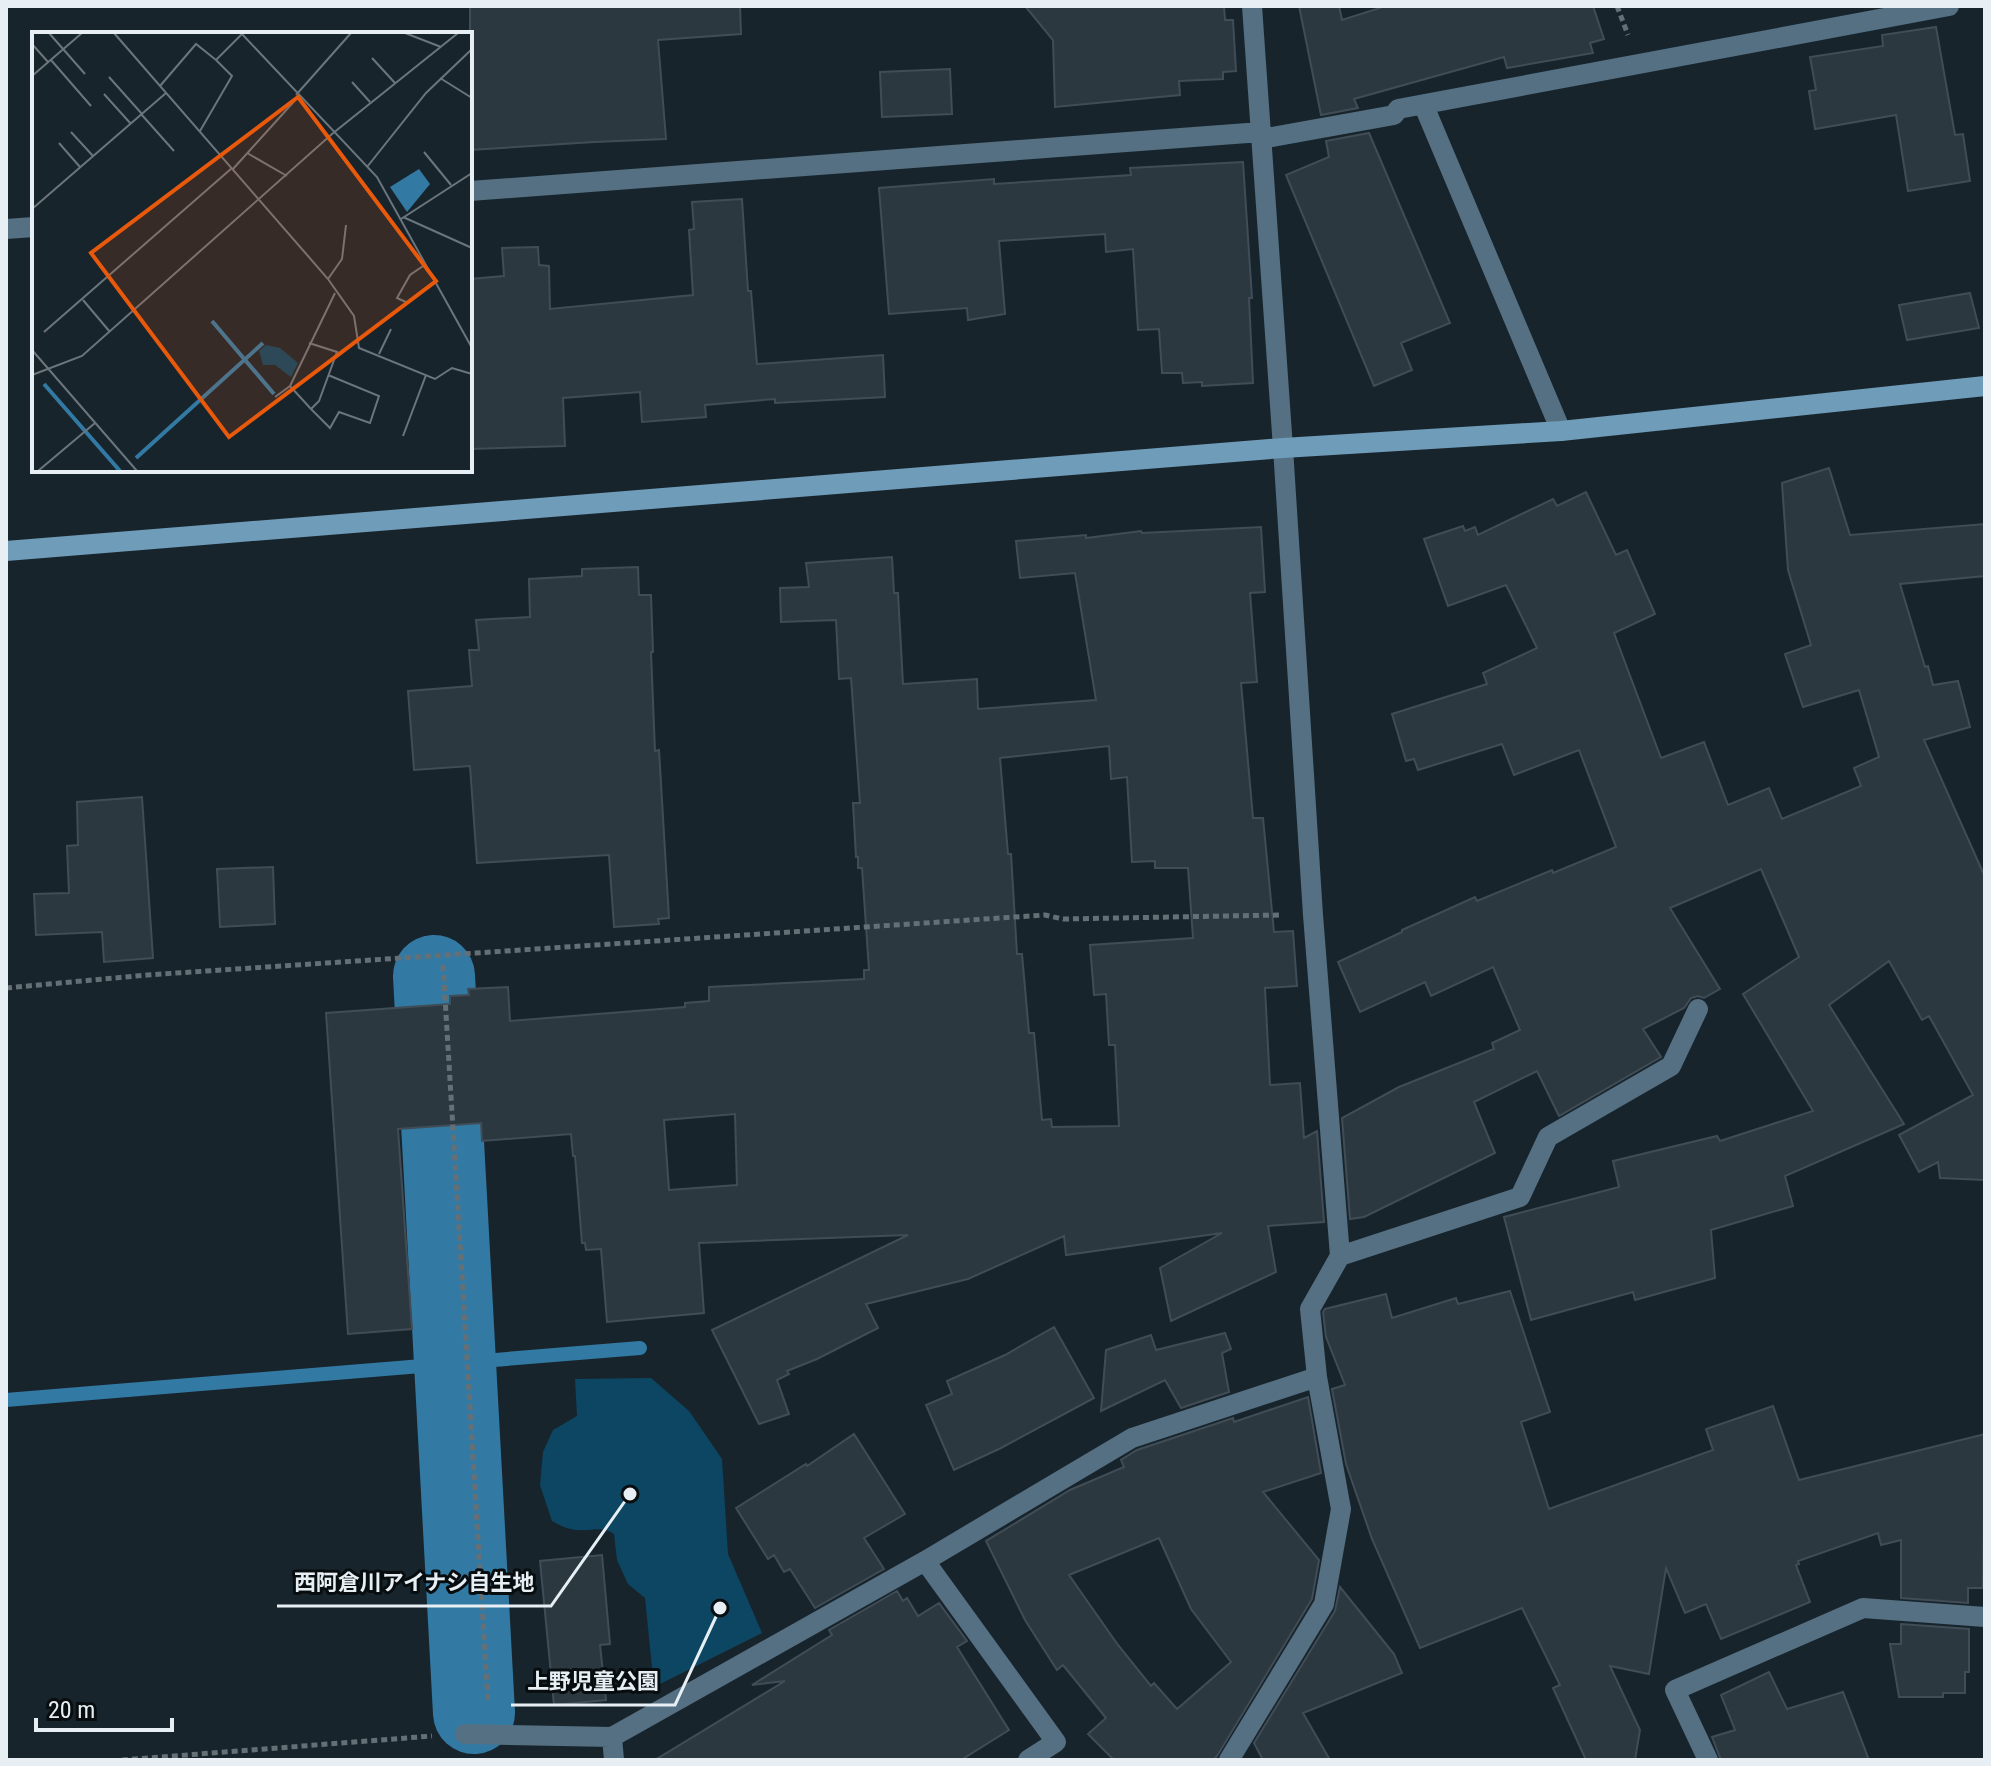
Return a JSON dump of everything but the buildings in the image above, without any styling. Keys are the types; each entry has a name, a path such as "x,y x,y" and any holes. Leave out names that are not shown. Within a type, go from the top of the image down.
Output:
{"street":[{"path":"1229,1760 1324,1604 1341,1509 1317,1377 1310,1309 1340,1256 1313,915 1252,6"},
{"path":"472,191 1261,135 1394,115 1398,109 1949,6"},
{"path":"1424,106 1561,431"},
{"path":"6,229 32,227"},
{"path":"6,551 1283,448 1561,431 1985,386"},
{"path":"1340,1256 1520,1197 1548,1137 1671,1066 1698,1009"},
{"path":"465,1734 612,1737 925,1561 1132,1438 1317,1377"},
{"path":"925,1561 1056,1742 1028,1760"},
{"path":"1708,1760 1675,1690 1863,1608 1985,1617"},
{"path":"612,1737 614,1760"}],"path":[{"path":"6,988 147,975 1045,915 1063,919 1313,915"},
{"path":"443,965 488,1714"},
{"path":"122,1760 465,1734"}],"shaded area":[{"path":"651,1378 689,1411 722,1459 728,1554 762,1633 654,1687 645,1598 628,1584 617,1560 614,1534 601,1529 572,1529 552,1521 540,1485 543,1452 553,1430 577,1416 575,1379"}],"waterway":[{"path":"434,976 474,1713"},
{"path":"6,1400 640,1348"}],"place":[{"name":"西阿倉川アイナシ自生地","path":"630,1494"},
{"name":"上野児童公園","path":"720,1608"}]}
